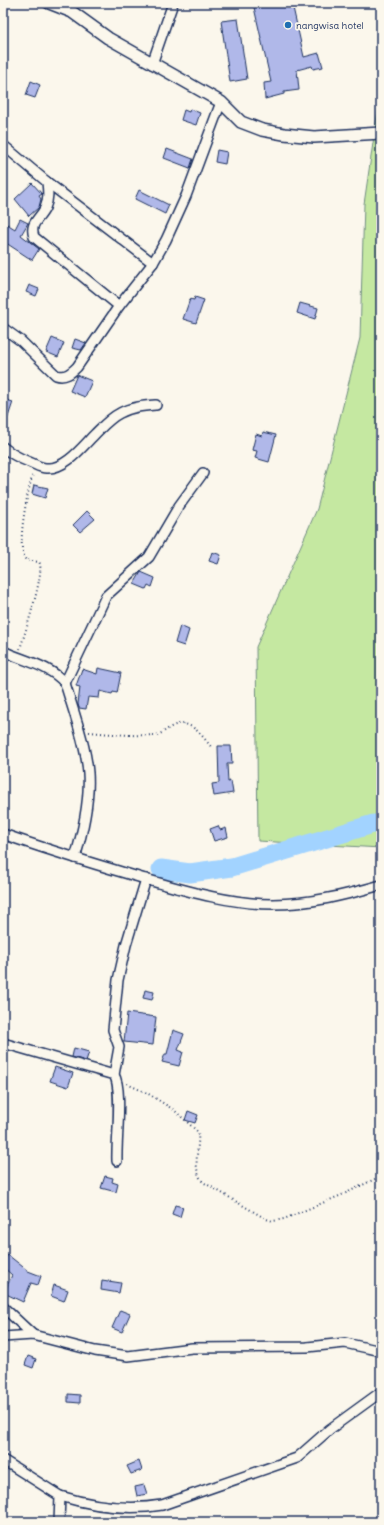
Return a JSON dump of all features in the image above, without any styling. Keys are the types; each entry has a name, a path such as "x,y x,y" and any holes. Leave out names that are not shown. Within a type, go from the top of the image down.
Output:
{"street":[{"path":"49,3 72,12 108,38 221,102 240,122 262,130 284,134 321,136 381,133"},
{"path":"152,64 173,3"},
{"path":"3,328 21,341 56,374 64,376 70,374 77,367 119,306 153,263 166,240 186,196 221,102"},
{"path":"3,145 47,182 153,263"},
{"path":"47,182 48,199 44,209 33,225 32,230 34,236 119,306"},
{"path":"3,447 17,457 48,468 62,464 116,415 130,409 156,406"},
{"path":"65,683 106,596 114,587 149,557 179,506 203,473"},
{"path":"3,651 49,669 59,676 65,683 85,755 88,780 84,819 74,858"},
{"path":"3,834 74,858 189,892 229,900 272,904 324,899 381,885"},
{"path":"117,1161 116,1145 119,1088 115,1078 119,1047 113,1030 118,980 126,945 146,879"},
{"path":"3,1043 115,1078"},
{"path":"3,1307 33,1335"},
{"path":"3,1337 33,1335 95,1351 128,1356 192,1348 307,1347 338,1343 359,1345 381,1351"},
{"path":"3,1460 60,1496 118,1507 144,1508 180,1499 237,1477 297,1458 330,1429 381,1392"},
{"path":"59,1522 60,1496"}],"path":[{"path":"18,658 41,570 38,562 26,560 21,552 28,496 36,465"},
{"path":"78,731 153,735 164,732 176,725 184,725 196,730 212,748"},
{"path":"115,1078 174,1110 195,1128 199,1138 196,1167 198,1176 212,1188 266,1219 273,1221 284,1219 344,1194 381,1176"}],"green space":[{"path":"381,89 381,848 258,841 256,647 317,509 360,338 364,204"}],"building":[{"path":"253,3 292,3 304,57 319,53 323,67 313,69 312,66 297,70 299,90 284,92 284,94 265,99 264,83 271,82"},
{"path":"238,19 247,79 230,82 221,21"},
{"path":"31,81 40,85 35,98 26,95"},
{"path":"190,109 200,113 196,125 181,120 184,110 189,112"},
{"path":"167,149 193,159 190,168 164,158"},
{"path":"217,150 227,152 225,164 215,162"},
{"path":"32,183 42,194 39,196 41,199 39,207 29,216 15,199"},
{"path":"139,190 169,205 165,214 135,199"},
{"path":"20,219 28,223 21,235 39,249 32,260 3,241 3,231 7,224 15,229"},
{"path":"29,285 39,289 36,296 26,292"},
{"path":"195,297 204,300 196,323 183,319 190,299 194,300"},
{"path":"300,303 318,308 315,319 297,313"},
{"path":"52,338 64,343 58,357 46,352"},
{"path":"75,339 86,343 81,350 72,348"},
{"path":"77,375 92,381 85,397 70,391"},
{"path":"3,399 13,402 5,426 3,426"},
{"path":"263,432 276,435 269,462 255,458 257,451 252,450 256,434 262,436"},
{"path":"34,485 48,488 45,498 32,494"},
{"path":"87,511 95,519 80,532 73,525"},
{"path":"212,552 221,555 218,564 209,561"},
{"path":"141,572 155,578 152,587 148,585 146,589 134,584"},
{"path":"180,626 189,630 184,646 175,643"},
{"path":"98,668 121,673 117,693 113,692 112,694 100,691 99,698 88,697 86,709 79,708 80,687 76,686 82,669 97,674"},
{"path":"218,746 231,746 232,764 227,764 228,782 231,781 233,793 214,796 212,784 219,783"},
{"path":"218,826 220,830 226,828 228,837 214,841 210,829"},
{"path":"145,990 154,992 152,1000 143,998"},
{"path":"127,1013 156,1017 153,1045 124,1042"},
{"path":"173,1030 184,1034 178,1050 183,1052 179,1066 162,1062 165,1054 167,1054"},
{"path":"74,1048 89,1052 86,1061 72,1057"},
{"path":"55,1067 73,1073 68,1087 50,1081"},
{"path":"188,1111 198,1115 195,1123 185,1120"},
{"path":"105,1176 113,1178 112,1182 118,1184 116,1192 101,1188"},
{"path":"175,1205 183,1207 180,1217 172,1214"},
{"path":"8,1255 28,1271 41,1276 38,1285 31,1283 23,1302 4,1293 12,1275 3,1267 3,1261"},
{"path":"102,1280 121,1283 119,1293 101,1290"},
{"path":"54,1285 68,1290 64,1301 51,1296"},
{"path":"120,1310 130,1314 122,1332 112,1328"},
{"path":"28,1356 36,1359 33,1368 25,1365"},
{"path":"68,1394 80,1395 80,1403 68,1402"},
{"path":"139,1461 142,1470 131,1474 127,1466"},
{"path":"144,1485 147,1494 137,1496 135,1487"}],"waterway":[{"path":"161,869 190,873 232,867 373,824 381,824"}],"place":[{"name":"nangwisa hotel","path":"288,25"}]}
